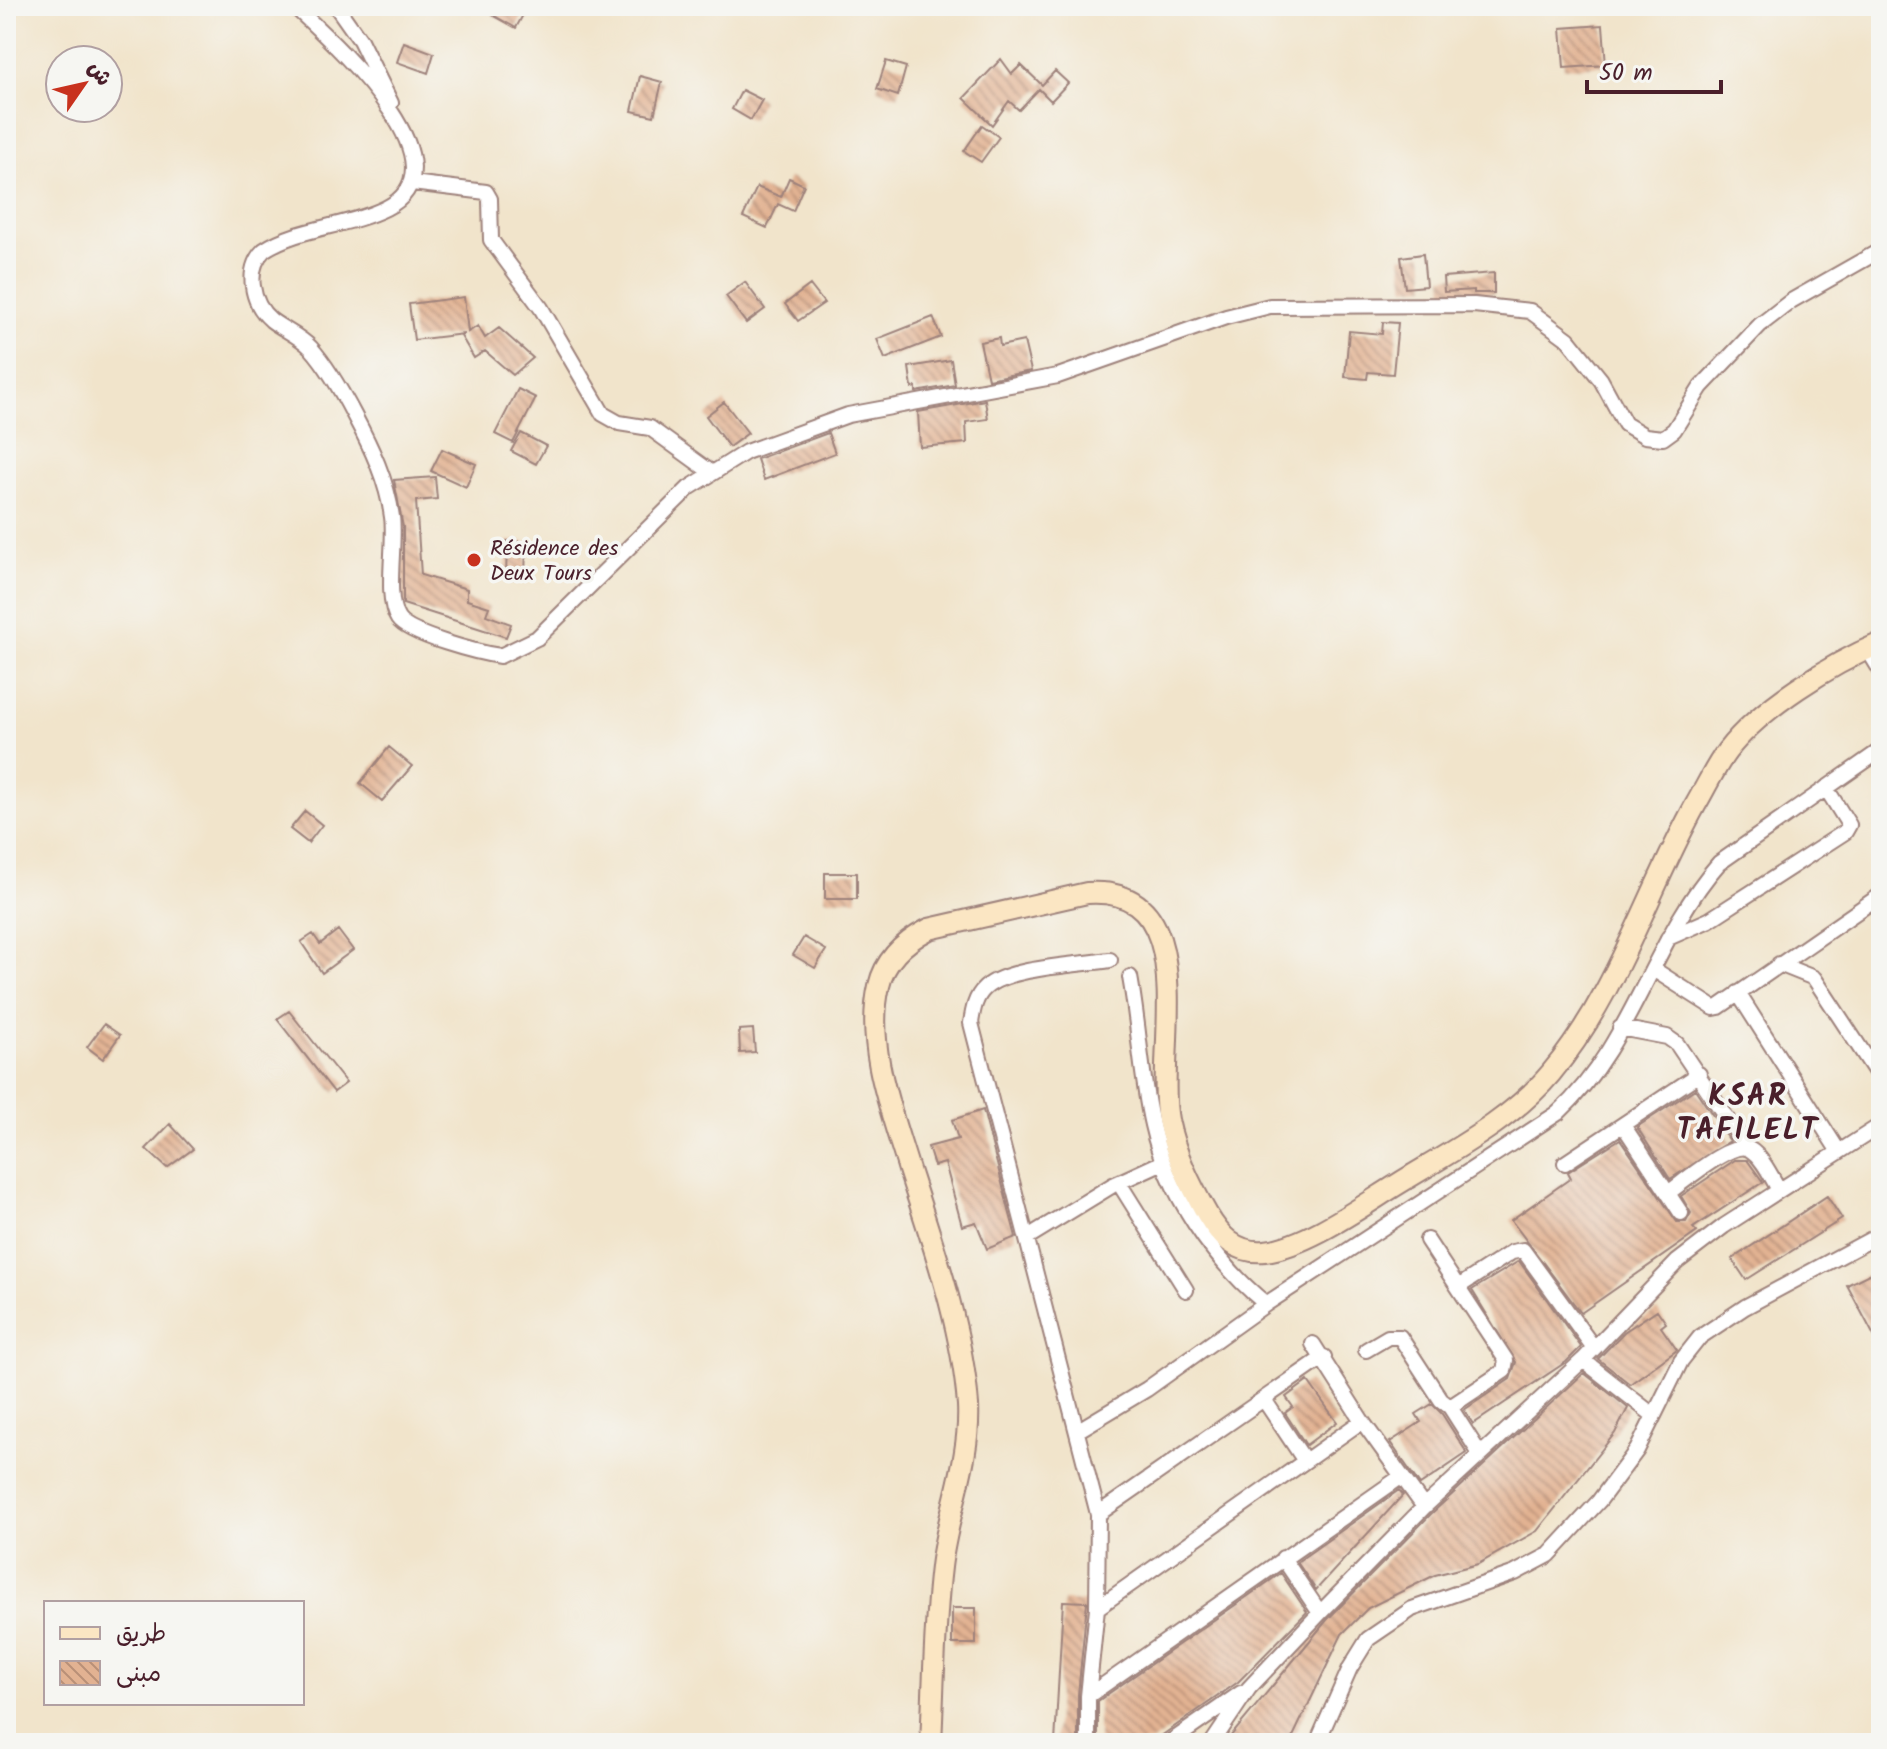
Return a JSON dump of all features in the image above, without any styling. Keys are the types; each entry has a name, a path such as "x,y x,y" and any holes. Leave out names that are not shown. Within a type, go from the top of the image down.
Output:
{"main road":[{"path":"931,1743 941,1568 966,1441 968,1409 950,1312 880,1067 875,1017 879,985 896,953 911,938 929,929 1087,893 1111,891 1145,910 1160,934 1166,978 1168,1118 1180,1160 1218,1233 1249,1251 1270,1251 1303,1238 1377,1197 1484,1129 1533,1092 1573,1042 1616,971 1682,830 1725,752 1791,694 1874,646"}],"street":[{"path":"294,6 367,83 401,127"},
{"path":"336,6 360,40 414,156 412,183 389,207 270,246 260,254 252,271 255,295 262,309 306,342 317,356 348,404 381,471 393,519 392,604 401,624 500,656 520,649 554,622 689,488 746,452 848,415 1058,376 1226,317 1270,306 1474,305 1530,311 1568,339 1601,380 1625,424 1645,436 1663,438 1674,430 1701,387 1760,325 1791,301 1881,250"},
{"path":"412,183 486,192 490,199 491,240 541,308 603,414 619,423 650,428 712,473"},
{"path":"1874,646 1881,671"},
{"path":"1077,1431 1147,1389 1266,1304 1558,1113 1588,1079 1620,1028 1699,885 1719,863 1881,750"},
{"path":"1668,938 1709,920 1845,832 1849,825 1826,788"},
{"path":"1653,969 1714,1008 1881,895"},
{"path":"1088,1743 1088,1696 1097,1608 1098,1514 971,1023 974,1005 984,989 1002,977 1110,960"},
{"path":"1779,964 1814,978 1881,1080"},
{"path":"1130,977 1151,1124 1163,1162 1206,1239 1241,1285 1266,1304"},
{"path":"1738,993 1839,1152"},
{"path":"1620,1028 1667,1037 1699,1074 1747,1148 1779,1190"},
{"path":"1565,1163 1699,1074"},
{"path":"1623,1125 1681,1213"},
{"path":"1212,1743 1249,1688 1320,1613 1424,1507 1583,1360 1677,1262 1779,1190 1881,1125"},
{"path":"1668,1193 1728,1151 1747,1148"},
{"path":"1028,1237 1119,1183 1163,1162"},
{"path":"1119,1183 1186,1290"},
{"path":"1317,1743 1350,1668 1368,1639 1412,1609 1515,1573 1549,1555 1627,1463 1681,1361 1700,1337 1745,1307 1881,1234"},
{"path":"1427,1240 1506,1360 1506,1367 1450,1407"},
{"path":"1458,1287 1512,1252 1523,1250 1594,1348"},
{"path":"1366,1350 1388,1337 1400,1337 1480,1454"},
{"path":"1313,1344 1362,1421 1424,1507"},
{"path":"1098,1514 1265,1401 1324,1357"},
{"path":"1583,1360 1653,1415"},
{"path":"1265,1401 1305,1461"},
{"path":"1097,1608 1362,1421"},
{"path":"1088,1696 1402,1476"},
{"path":"1283,1558 1320,1613"},
{"path":"1169,1743 1249,1688"}],"building":[{"path":"498,6 512,6 524,13 516,28 493,15"},
{"path":"1603,25 1606,65 1564,68 1561,28"},
{"path":"404,42 434,53 428,73 397,62"},
{"path":"1001,59 1012,74 1021,65 1042,85 1055,71 1068,83 1051,101 1039,89 1019,110 1009,101 992,125 964,98"},
{"path":"886,61 906,67 898,96 877,89"},
{"path":"640,76 662,82 654,116 632,111"},
{"path":"742,90 762,100 751,120 732,109"},
{"path":"982,125 999,137 981,162 964,151"},
{"path":"789,178 804,185 793,211 778,204 767,228 743,217 757,187 781,197"},
{"path":"1423,254 1426,286 1405,288 1401,257"},
{"path":"1494,273 1494,293 1474,293 1474,290 1444,292 1443,277"},
{"path":"745,282 765,309 746,323 726,296"},
{"path":"810,285 824,303 798,321 785,304"},
{"path":"464,297 468,332 478,326 485,338 499,328 533,358 513,375 485,351 474,358 461,336 464,334 414,340 409,304"},
{"path":"933,317 941,337 885,359 877,339"},
{"path":"1383,322 1398,323 1393,374 1368,372 1367,379 1345,377 1349,331 1382,334"},
{"path":"999,338 1000,346 1024,341 1031,371 988,379 980,342"},
{"path":"951,360 955,385 916,392 916,387 912,388 909,367"},
{"path":"518,389 536,398 513,443 495,434"},
{"path":"985,400 988,419 966,422 967,443 920,447 918,412"},
{"path":"724,402 748,433 729,447 706,416"},
{"path":"521,433 546,446 536,464 511,451"},
{"path":"828,433 835,453 764,480 757,459"},
{"path":"442,449 476,464 466,487 431,471"},
{"path":"435,477 437,499 416,501 421,575 467,589 467,600 489,607 486,615 511,624 506,637 403,604 403,527 394,480"},
{"path":"507,541 526,542 525,579 506,578"},
{"path":"389,747 412,766 382,801 360,783"},
{"path":"305,811 322,825 308,843 290,829"},
{"path":"825,873 857,873 857,899 825,899"},
{"path":"338,930 353,950 322,973 301,942 313,934 320,944"},
{"path":"804,937 826,950 815,968 793,955"},
{"path":"289,1011 346,1083 334,1092 277,1019"},
{"path":"104,1024 120,1035 103,1059 87,1047"},
{"path":"753,1029 755,1052 740,1053 739,1030"},
{"path":"1695,1089 1730,1141 1670,1179 1637,1127"},
{"path":"983,1110 1016,1237 987,1249 976,1222 962,1226 945,1163 934,1166 928,1147 958,1139 952,1120"},
{"path":"170,1124 193,1149 167,1168 146,1149"},
{"path":"1620,1139 1677,1222 1686,1222 1691,1213 1681,1196 1735,1160 1747,1160 1763,1182 1693,1228 1697,1232 1581,1313 1511,1220 1571,1178 1568,1172"},
{"path":"1827,1196 1842,1219 1746,1280 1732,1259"},
{"path":"1519,1261 1581,1347 1566,1362 1473,1424 1464,1410 1510,1379 1516,1362 1472,1290"},
{"path":"1881,1268 1881,1349 1847,1285"},
{"path":"1657,1310 1666,1323 1661,1327 1677,1350 1630,1384 1598,1359 1624,1332"},
{"path":"1584,1373 1628,1408 1615,1433 1537,1531 1478,1564 1435,1575 1368,1608 1342,1634 1290,1743 1225,1743 1327,1620 1431,1514"},
{"path":"1308,1381 1337,1422 1306,1445 1285,1413 1293,1407 1286,1397"},
{"path":"1432,1404 1467,1453 1420,1485 1390,1442 1421,1422 1416,1414"},
{"path":"1399,1490 1403,1495 1316,1590 1297,1562"},
{"path":"1281,1573 1307,1612 1238,1682 1151,1743 1098,1743 1098,1701"},
{"path":"1063,1601 1087,1602 1078,1695 1078,1743 1055,1743"},
{"path":"952,1608 976,1608 976,1644 952,1644"}],"place":[{"name":"Résidence des Deux Tours","path":"474,560"}],"district":[{"name":"KSAR TAFILELT","path":"1748,1112"}]}
